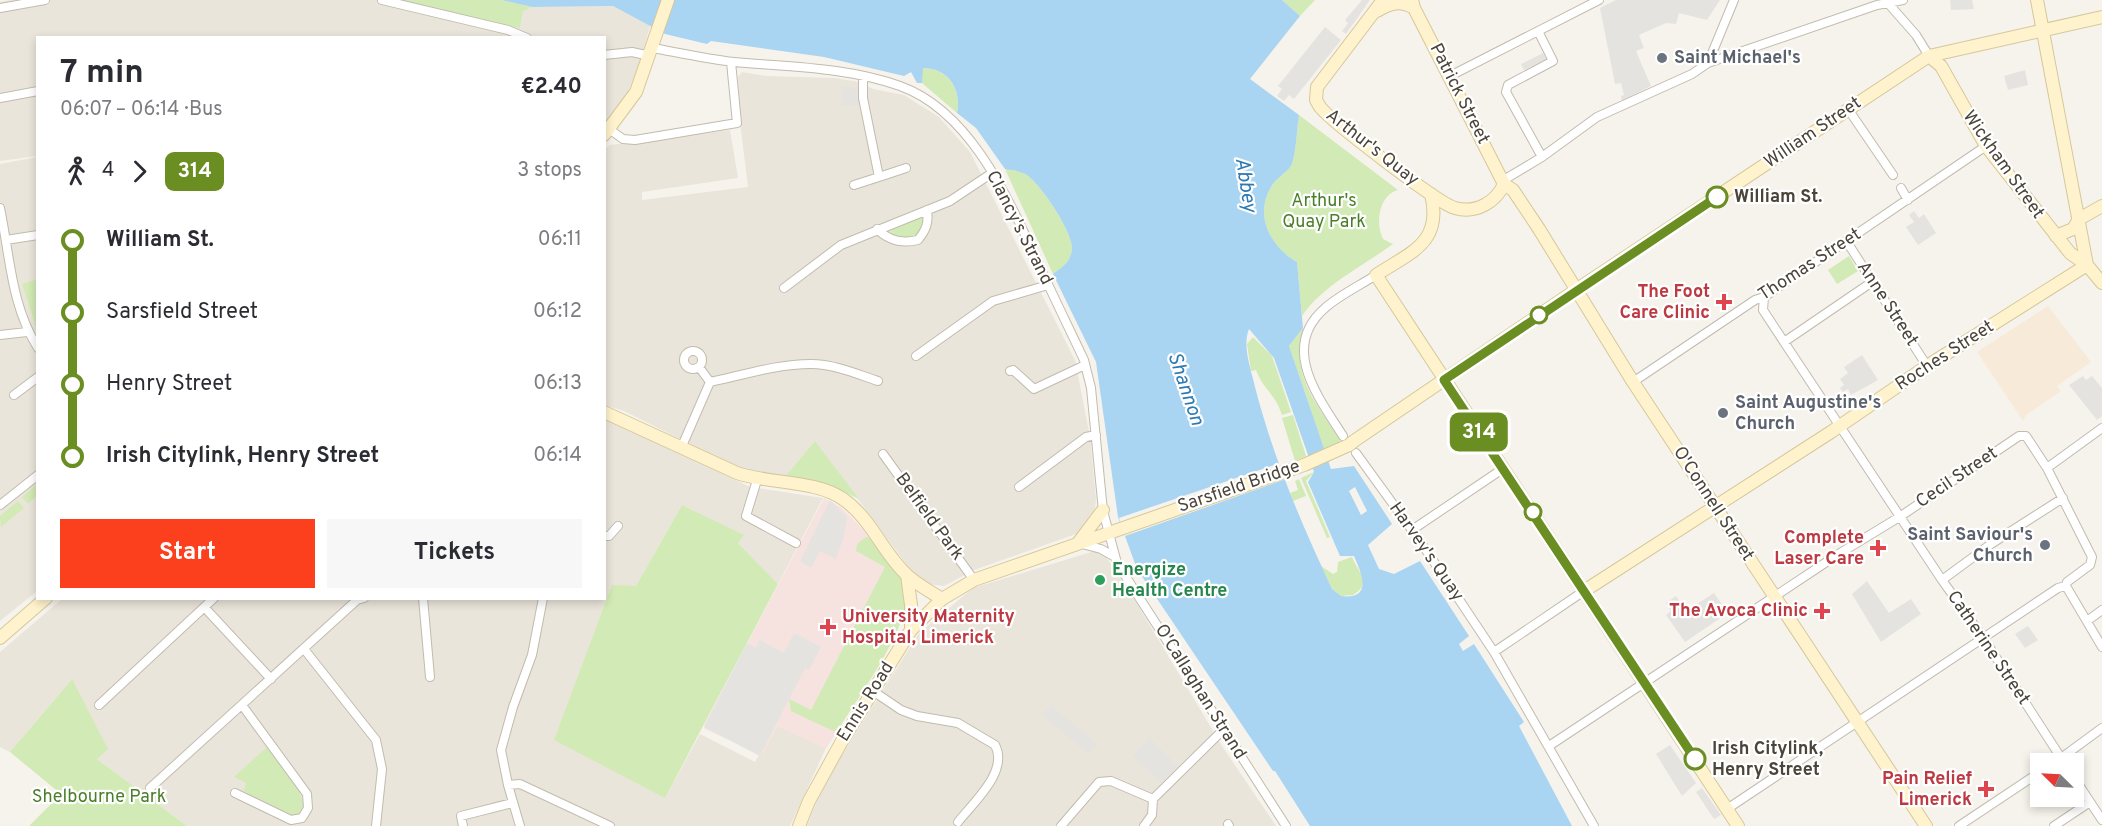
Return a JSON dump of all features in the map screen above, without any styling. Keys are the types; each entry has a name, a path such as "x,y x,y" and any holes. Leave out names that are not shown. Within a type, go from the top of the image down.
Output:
{"main road":[{"path":"607,132 636,92 668,0"},
{"path":"1376,12 1383,0"},
{"path":"2037,0 2087,265"},
{"name":"Patrick Street","path":"1376,12 1387,4 1398,2 1413,4 1503,182"},
{"name":"Arthur's Quay","path":"1376,12 1317,87 1316,100 1325,113 1431,194 1456,209 1469,209 1494,200 1503,182"},
{"name":"William Street","path":"1444,380 1929,56 2102,17"},
{"name":"Wickham Street","path":"1929,56 1941,66 1986,146 2056,236 2075,258 2087,265 2102,283"},
{"name":"O'Connell Street","path":"1503,182 1513,190 1714,507 1926,826"},
{"path":"1431,194 1435,215 1431,231 1422,245 1376,275 1738,826"},
{"path":"2056,236 2073,229 2079,219 2102,206"},
{"name":"Roches Street","path":"1584,591 1839,426 1927,366 2087,265"},
{"name":"Sarsfield Bridge","path":"1121,528 1304,465 1351,444 1444,380"},
{"path":"606,413 737,473 757,480 814,488 843,499 863,516 907,575 942,598"},
{"path":"1077,543 1103,510"},
{"name":"Ennis Road","path":"799,826 837,750 911,630 942,598 975,580 1121,528"},
{"path":"907,575 911,605 911,630"},
{"path":"0,638 44,600"}],"street":[{"path":"0,8 45,0"},
{"path":"382,0 508,30 522,36"},
{"path":"1708,63 1734,0"},
{"path":"1503,182 1597,117 1637,96 1692,74 1708,63 1877,5 1903,0"},
{"path":"1450,76 1595,1"},
{"path":"1887,2 1929,56"},
{"path":"1538,32 1552,61 1508,86 1506,92 1542,157"},
{"name":"Clancy's Strand","path":"606,55 653,48 731,62 803,66 863,77 900,86 920,96 950,119 972,142 1007,197 1085,365 1096,435 1103,510 1109,533"},
{"path":"607,132 623,139 634,140 737,123 731,62"},
{"path":"863,77 863,98 879,177"},
{"path":"0,98 36,91"},
{"path":"1848,109 1893,175"},
{"name":"Thomas Street","path":"1633,382 1755,300 1764,297 1847,242 1986,146"},
{"path":"854,185 906,168"},
{"path":"784,288 841,244 950,201 992,173"},
{"path":"1901,188 1908,200"},
{"path":"0,208 18,310 27,332 36,345"},
{"path":"877,229 885,237 905,243 918,240 925,231 928,219 927,210"},
{"path":"6,240 36,235"},
{"name":"Anne Street","path":"1847,242 1927,366"},
{"name":"Harvey's Quay","path":"1376,275 1319,315 1307,335 1304,363 1314,390 1494,652 1594,826"},
{"path":"1784,342 1872,282"},
{"path":"916,356 993,301 1048,285"},
{"name":"Catherine Street","path":"1764,297 1763,310 2058,753"},
{"path":"0,335 27,332"},
{"path":"710,382 781,367 812,364 839,368 878,381"},
{"path":"1010,371 1013,370 1019,374 1031,391 1085,365"},
{"path":"699,367 710,382"},
{"path":"14,395 36,378"},
{"path":"682,446 710,382"},
{"path":"2066,586 2067,582 2092,562 2047,468 2102,428"},
{"path":"1019,487 1086,437 1096,435"},
{"name":"Cecil Street","path":"1549,746 1901,516 2019,436 2026,436 2047,468"},
{"name":"Belfield Park","path":"883,454 975,580"},
{"path":"1412,530 1504,468"},
{"path":"0,505 36,477"},
{"path":"757,480 746,516 796,543"},
{"path":"1942,580 1991,544 2063,498"},
{"path":"606,536 609,536 618,526"},
{"name":"O'Callaghan Strand","path":"1109,533 1114,557 1131,588 1158,625 1222,730 1286,826"},
{"path":"1077,543 1101,549 1114,557"},
{"path":"2066,586 2102,647"},
{"path":"1727,809 2058,588 2066,586"},
{"path":"1494,652 1584,591"},
{"path":"99,705 212,600"},
{"path":"150,788 358,600"},
{"path":"423,600 430,676"},
{"path":"520,826 512,803 501,750 513,707 532,655 543,600"},
{"path":"205,608 271,679"},
{"path":"2087,621 2102,610"},
{"path":"304,649 376,741 382,769 376,826"},
{"path":"873,691 901,710 917,716 957,723 995,745 1000,762 996,772 958,822"},
{"path":"235,793 291,820 302,818 308,808 307,794 242,705"},
{"path":"2072,753 2102,728"},
{"path":"1144,826 1152,815 1153,800 1222,730"},
{"path":"1959,826 2030,779"},
{"path":"1061,826 1099,782 1111,781 1153,800"},
{"path":"508,785 520,784 610,826"},
{"path":"2084,793 2102,820"},
{"path":"2054,826 2090,802"},
{"path":"463,826 461,816 512,803"}],"shaded area":[{"path":"11,0 397,0 520,27 523,10 532,7 613,6 650,26 639,65 627,94 606,124 606,36 36,36 36,156 0,161 0,2"},
{"path":"1362,0 1370,0 1346,34 1342,31 1348,23 1345,20"},
{"path":"1616,0 1720,0 1707,20 1679,13 1676,24 1666,23 1639,35 1644,48 1636,51 1651,86 1622,101 1621,96 1624,95 1621,83 1615,84 1600,8"},
{"path":"1950,0 1972,0 1974,9 1951,10"},
{"path":"1325,27 1341,40 1294,99 1289,95 1284,101 1277,96 1282,89 1278,86"},
{"path":"1543,53 1546,59 1524,70 1521,64"},
{"path":"2025,70 2028,85 2008,90 2004,76"},
{"path":"742,72 766,76 834,78 859,82 873,89 904,95 939,117 970,152 1075,360 1090,437 1096,499 1095,508 1085,528 1076,534 974,570 944,586 928,584 915,576 815,441 783,479 740,469 624,411 606,405 606,148 610,145 730,130 738,178 642,192 642,200 748,187 740,122 738,77"},
{"path":"842,86 862,89 863,105 840,106"},
{"path":"36,157 36,279 22,284 36,328 36,592 0,621 0,164"},
{"path":"1914,211 1919,218 1924,214 1936,233 1918,245 1906,227 1914,222 1909,215"},
{"path":"2048,306 2091,362 2057,386 2061,391 2026,415 2023,421 1977,352"},
{"path":"1862,355 1878,380 1851,395 1848,389 1843,392 1840,388 1844,385 1840,379 1848,373 1844,367"},
{"path":"2083,376 2086,380 2092,376 2102,388 2102,416 2097,420 2069,385"},
{"path":"606,419 750,487 823,498 778,584 738,543 743,535 682,505 636,586 665,798 700,734 755,762 776,725 826,748 790,826 187,826 97,759 71,680 10,752 0,747 0,652 61,600 606,600"},
{"name":"University Maternity Hospital, Limerick","path":"824,498 841,507 873,539 901,577 897,632 826,749 778,726 762,755 705,729 704,725"},
{"path":"830,500 847,517 844,536 836,559 820,551 811,568 800,561"},
{"path":"1101,549 1137,604 1222,746 1276,826 807,826 823,785 919,633 973,588"},
{"path":"1867,581 1889,613 1911,599 1921,614 1881,642 1852,594"},
{"path":"1714,593 1728,613 1685,642 1666,615 1671,611 1666,603 1676,596 1686,611"},
{"path":"2028,626 2038,640 2025,648 2015,634"},
{"path":"794,633 821,647 809,670 805,668 760,756 704,727 747,643 756,648 760,640 784,653"},
{"path":"1051,705 1097,744 1088,754 1042,715"},
{"path":"1149,738 1178,766 1161,783 1133,756"},
{"path":"1670,745 1696,783 1682,796 1656,754"},
{"path":"1702,788 1721,815 1714,819 1696,792"}],"green space":[{"path":"397,0 501,0 532,7 523,11 520,28"},
{"path":"1282,0 1315,0 1300,16"},
{"path":"922,68 939,72 951,82 957,96 957,113 922,83"},
{"name":"Arthur's Quay Park","path":"1299,115 1398,190 1383,203 1379,218 1383,239 1393,244 1332,285 1302,316 1297,262 1287,256 1272,239 1267,230 1264,209 1271,187 1293,162"},
{"path":"1005,169 1022,173 1033,180 1062,221 1072,249 1066,264 1053,274"},
{"path":"920,218 924,219 916,237 906,240 891,235 892,229"},
{"path":"1849,256 1858,271 1837,284 1828,270"},
{"path":"36,280 36,328 22,284"},
{"path":"1303,328 1300,356 1305,381 1315,402 1340,439 1339,443 1324,449 1289,346"},
{"path":"1253,337 1272,356 1291,412 1282,415 1256,370 1251,371 1247,344"},
{"path":"1293,415 1306,456 1295,461 1282,418"},
{"path":"815,441 859,499 827,484 783,479"},
{"path":"1314,472 1306,481 1330,537 1327,538 1301,478"},
{"path":"1299,479 1306,496 1293,501 1290,493 1298,490 1295,481"},
{"path":"36,485 36,497 28,504 22,497"},
{"path":"18,501 24,508 1,527 0,516"},
{"path":"682,505 744,535 738,543 778,584 665,798 554,740 612,585 636,586"},
{"path":"866,537 873,539 902,579 906,594 905,609 881,663 839,729 833,731 791,711 789,699 811,710 885,567 856,551 857,544"},
{"path":"1352,557 1362,577 1362,586 1353,595 1341,596 1332,589 1321,566 1333,574 1337,572 1338,562"},
{"name":"Shelbourne Park","path":"72,679 108,749 97,759 187,826 29,826 61,794 10,752"},
{"path":"267,747 298,789 304,805 298,815 292,815 247,793 244,791 246,783 234,777"}],"water":[{"path":"501,0 1282,0 1300,16 1250,79 1299,115 1293,162 1271,187 1264,208 1272,239 1287,256 1297,262 1303,328 1289,346 1331,469 1354,466 1392,524 1368,545 1379,569 1394,574 1420,561 1469,636 1459,644 1463,651 1474,644 1524,722 1519,726 1572,826 1310,826 1137,569 1118,517 1096,362 1053,274 1066,264 1070,257 1071,241 1055,209 1033,180 1022,173 1005,169 976,128 957,113 955,88 946,76 932,69 923,68 922,83 917,83 911,72 904,76 824,57 711,41 707,44 665,34 613,6 532,7","holes":["1249,329 1274,358 1314,472 1308,482 1340,556 1354,556 1360,570 1362,584 1358,594 1341,596 1332,589 1309,539 1262,414 1249,365 1246,343"]}],"pier":[{"path":"1280,463 1286,479 1125,536 1119,518"},
{"path":"1355,487 1367,511 1361,515 1349,491"}],"bus line":[{"name":"314","path":"1695,759 1444,380 1717,197"}],"place":[{"name":"Saint Michael's","path":"1662,58"},
{"name":"William St.","path":"1717,197"},
{"name":"The Foot Care Clinic","path":"1724,302"},
{"name":"Saint Augustine's Church","path":"1723,413"},
{"name":"Saint Saviour's Church","path":"2045,545"},
{"name":"Complete Laser Care","path":"1878,548"},
{"name":"Energize Health Centre","path":"1100,580"},
{"name":"The Avoca Clinic","path":"1822,611"},
{"name":"University Maternity Hospital, Limerick","path":"828,627"},
{"name":"Irish Citylink, Henry Street","path":"1695,759"},
{"name":"Pain Relief Limerick","path":"1986,789"}],"water label":[{"name":"Abbey","path":"1245,185"},
{"name":"Shannon","path":"1185,389"}]}
